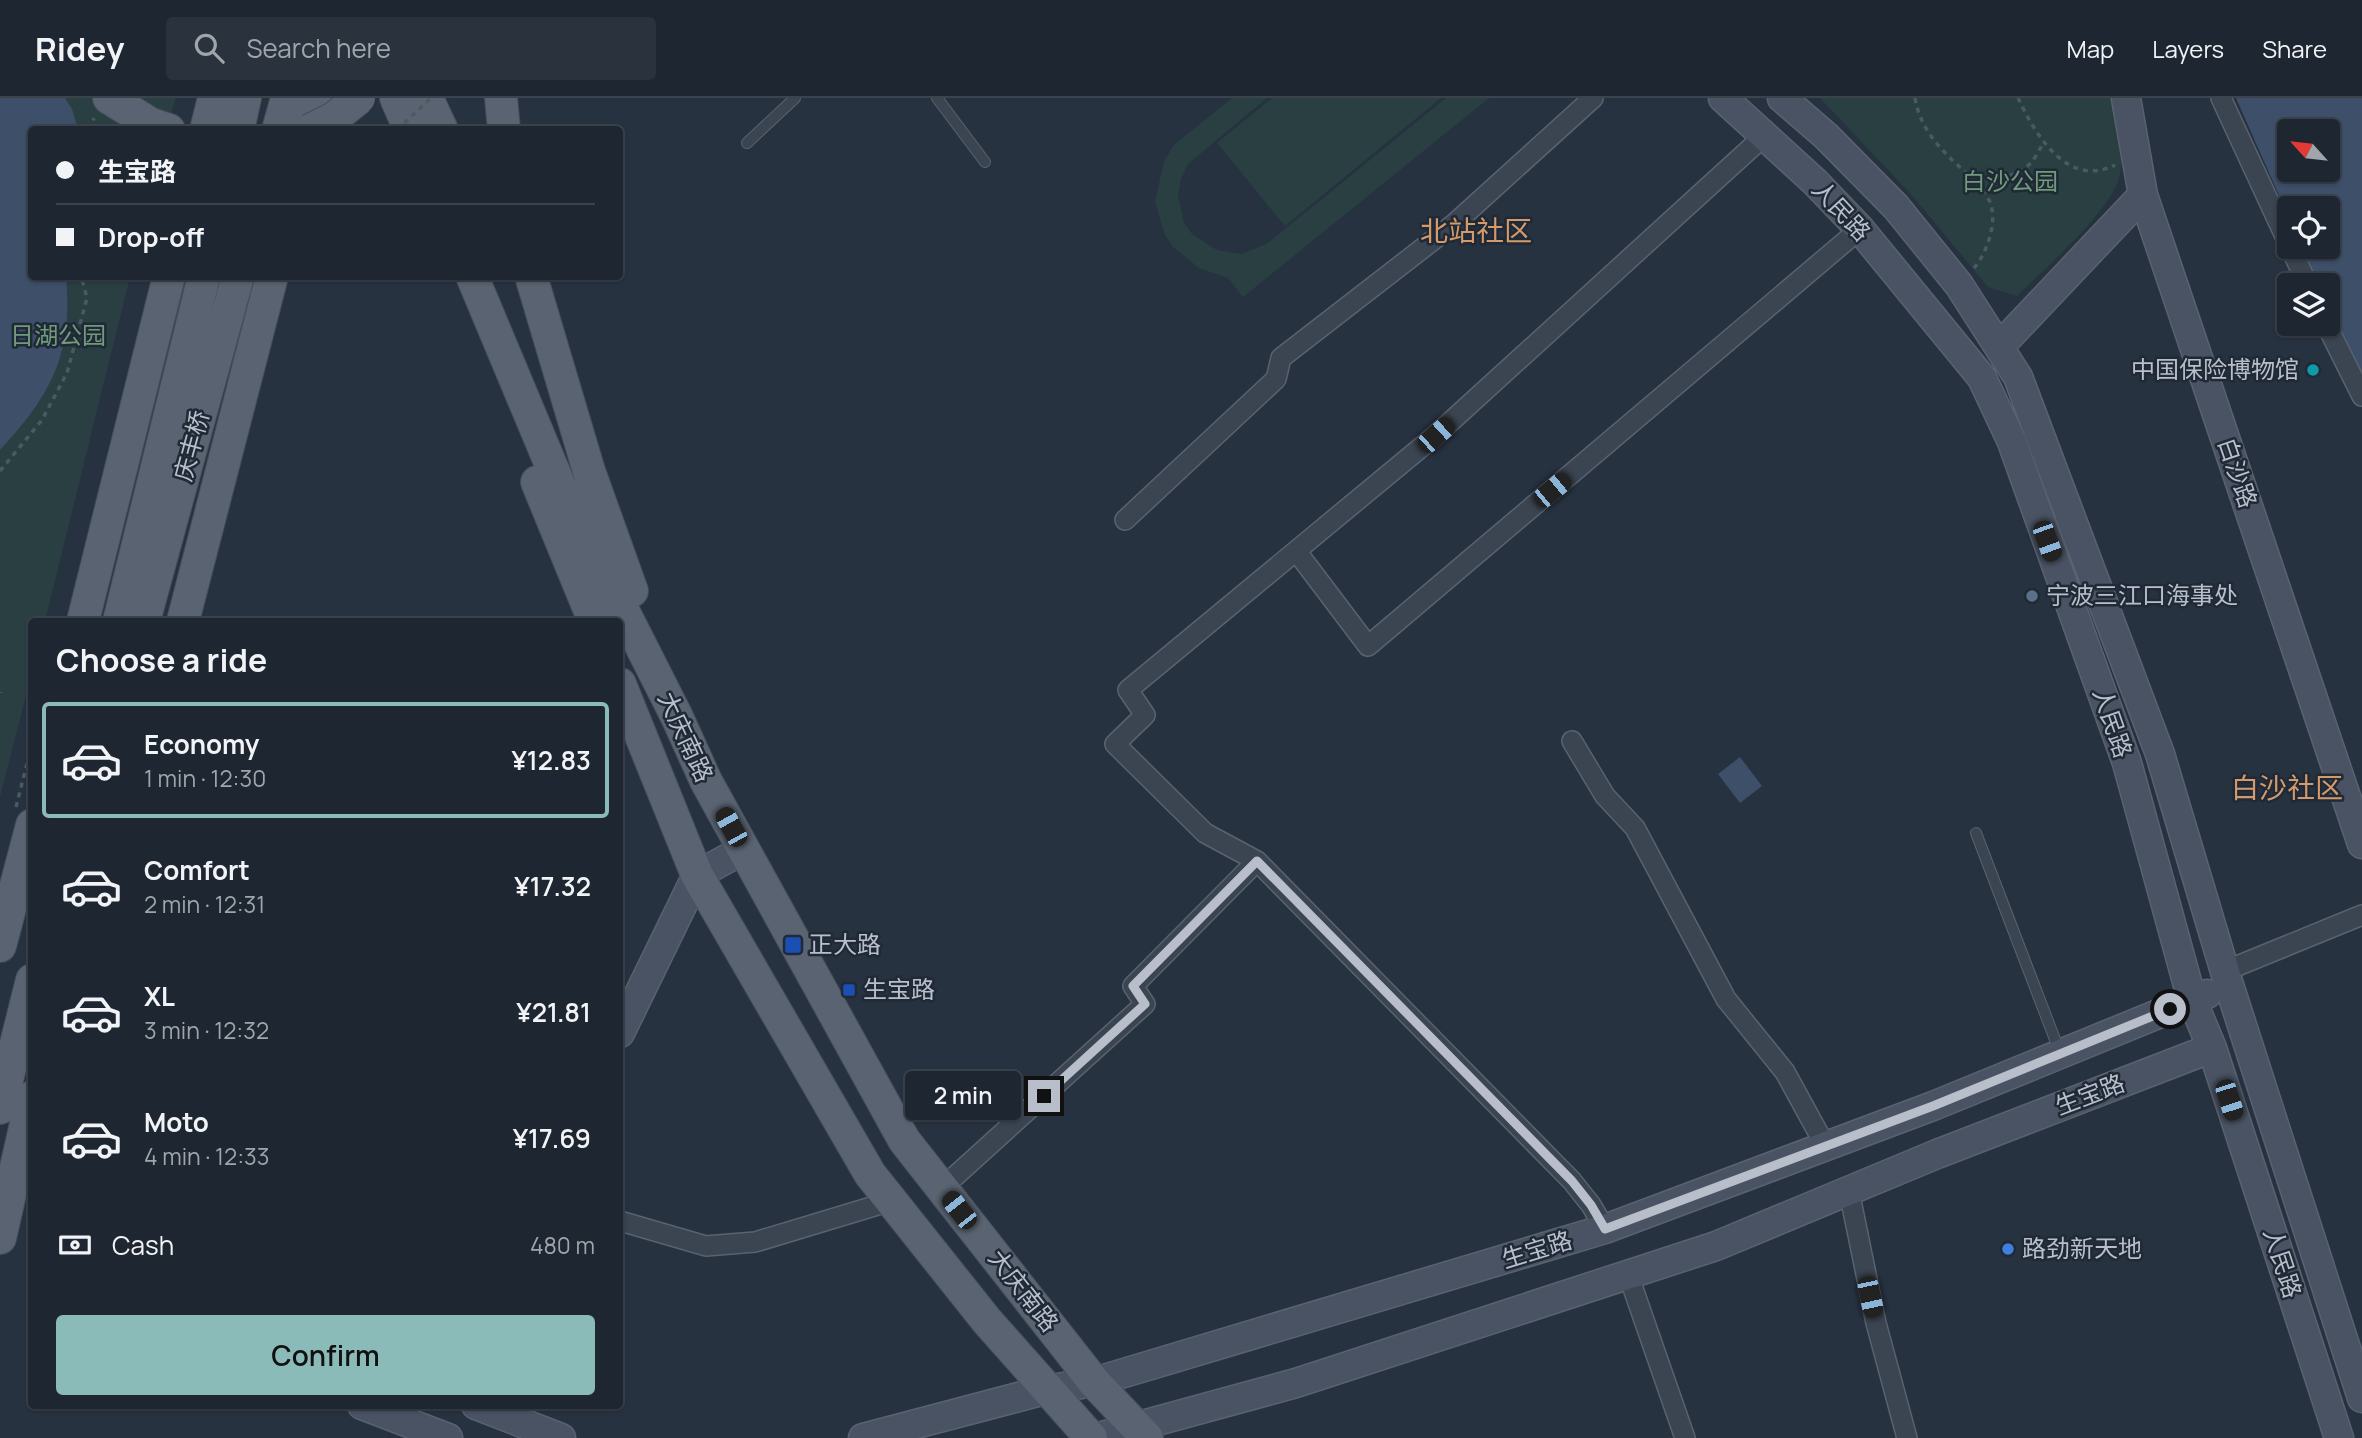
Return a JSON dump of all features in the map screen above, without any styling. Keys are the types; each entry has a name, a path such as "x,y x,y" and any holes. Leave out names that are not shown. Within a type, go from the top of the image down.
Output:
{"main road":[{"path":"109,98 157,126"},
{"path":"207,126 214,98"},
{"path":"239,126 245,98"},
{"path":"279,126 287,98"},
{"path":"310,126 315,98"},
{"path":"317,126 334,118 359,98"},
{"path":"377,98 388,126"},
{"path":"396,98 408,126"},
{"path":"429,98 440,126"},
{"path":"502,98 504,126"},
{"name":"人民路","path":"1723,98 1815,182 1860,229 1982,378 2012,442 2127,763 2192,1000 2212,1048 2339,1438"},
{"name":"人民路","path":"1782,98 1826,136 1896,207 1959,285 2018,377 2160,754 2227,978 2362,1398"},
{"name":"白沙路","path":"2126,98 2143,195 2362,844"},
{"path":"1999,347 2143,195"},
{"path":"84,618 168,280"},
{"name":"庆丰桥","path":"132,618 203,280"},
{"name":"庆丰桥","path":"132,618 237,280"},
{"path":"184,618 271,280"},
{"path":"455,280 593,618"},
{"name":"大庆南路","path":"474,280 559,484 677,717 706,781 904,1139 1094,1382 1142,1433"},
{"path":"487,280 489,319"},
{"path":"532,280 589,471 677,717"},
{"name":"大庆南路","path":"623,691 697,875 870,1174 1045,1390 1093,1438"},
{"path":"0,946 23,817"},
{"path":"623,1027 697,875 743,850"},
{"name":"生宝路","path":"863,1438 1045,1390 1094,1382 1605,1229 1826,1147 2060,1054 2192,1000 2227,978"},
{"path":"0,1108 28,996"},
{"name":"生宝路","path":"1093,1438 1142,1433 1716,1246 2212,1048"},
{"path":"5,1209 28,1114"},
{"path":"5,1209 28,1160"},
{"path":"372,1409 448,1438"},
{"path":"486,1409 561,1438"}],"street":[{"path":"1125,520 1276,379 1282,358 1454,224 1593,98"},
{"path":"2221,98 2277,220"},
{"path":"1605,1229 1572,1181 1257,861 1205,833 1115,744 1144,715 1128,690 1436,435 1764,136"},
{"path":"1297,552 1368,646 1860,229"},
{"path":"2332,336 2362,396"},
{"path":"1572,741 1605,796 1635,828 1726,999 1785,1072 1826,1147"},
{"path":"942,1188 1145,1004 1133,986 1257,861"},
{"path":"2227,978 2362,915"},
{"path":"1849,1191 1876,1323 1907,1438"},
{"path":"623,1222 706,1246 755,1242 829,1223 891,1201"},
{"path":"1628,1274 1685,1438"}],"lane":[{"path":"747,144 795,98"},
{"path":"937,98 985,162"},
{"path":"1976,833 2060,1054"}],"path":[{"path":"401,126 429,98"},
{"path":"1915,98 1918,116 1938,147 1976,182 1991,202 1991,234 1982,259 1959,285"},
{"path":"2018,98 2042,145 2059,159 2079,167 2104,170 2136,154"},
{"path":"1976,182 2011,177 2027,170 2042,145"},
{"path":"0,471 42,419 67,373 87,298 82,280"},
{"path":"23,817 28,776"}],"green space":[{"name":"日湖公园","path":"0,98 176,98 167,126 28,126 28,280 129,280 46,618 28,618 28,688 0,797"},
{"path":"1232,98 1267,98 1188,164 1178,195 1184,223 1192,234 1217,250 1242,254 1268,243 1446,98 1489,98 1243,297 1228,278 1199,268 1173,247 1165,235 1155,202 1164,161 1174,145"},
{"path":"1272,98 1441,98 1285,226 1217,143"},
{"name":"白沙公园","path":"1820,98 2114,98 2122,148 2119,178 2113,192 2090,223 2017,296 1988,287 1910,193"}],"water":[{"path":"0,98 65,98 77,126 28,126 28,280 66,280 66,329 62,351 46,391 0,450"},
{"path":"2236,98 2362,98 2362,380 2340,331 2340,273 2314,273 2307,259 2340,259 2340,196 2279,196"},
{"path":"1740,757 1762,786 1740,803 1718,774"}],"place":[{"name":"中国保险博物馆","path":"2313,370"},
{"name":"宁波三江口海事处","path":"2032,596"},
{"name":"正大路","path":"793,945"},
{"name":"生宝路","path":"849,990"},
{"name":"路劲新天地","path":"2008,1249"}],"district":[{"name":"北站社区","path":"1476,231"},
{"name":"白沙社区","path":"2287,788"}],"route":[{"path":"1044,1096 1145,1004 1133,986 1257,861 1572,1181 1605,1229 1933,1106 2170,1009"}]}
